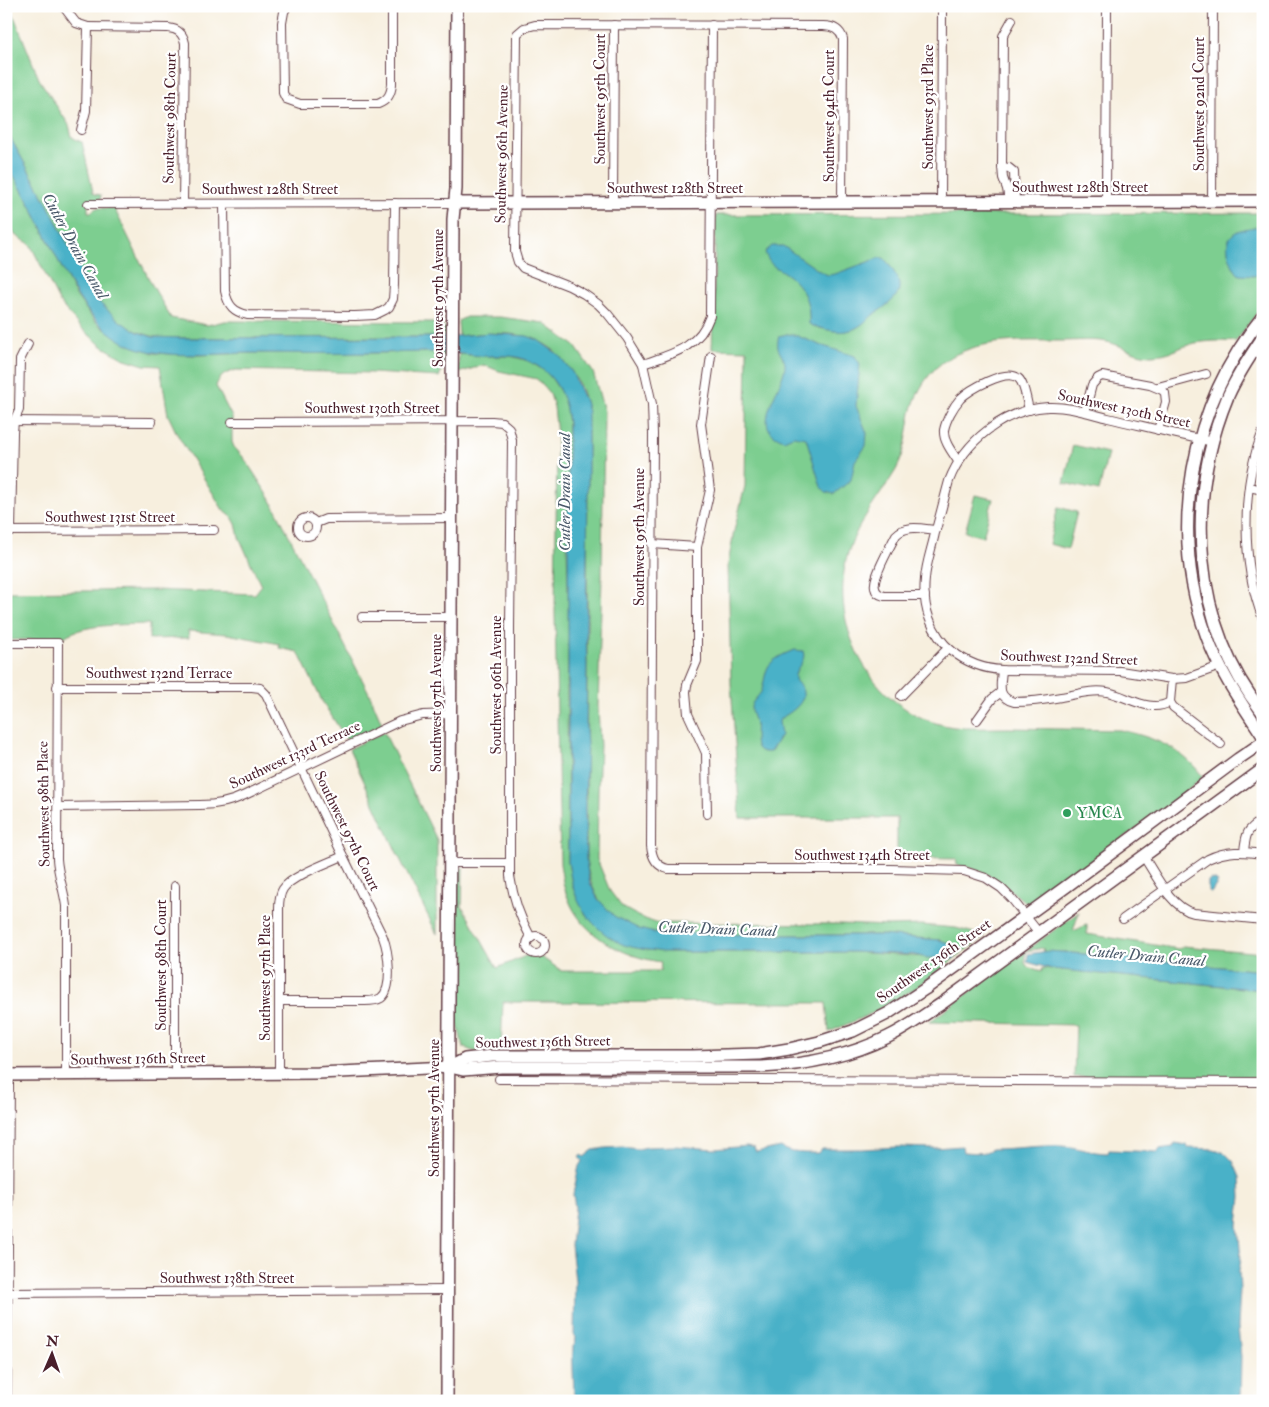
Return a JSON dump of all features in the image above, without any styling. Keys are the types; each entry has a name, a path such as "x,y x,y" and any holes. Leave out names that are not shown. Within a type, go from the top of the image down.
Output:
{"street":[{"path":"63,6 76,23 88,27 86,111 81,130"},
{"path":"287,6 282,23 283,89 286,99 300,104 367,104 381,102 389,95 392,84 392,6"},
{"name":"Southwest 97th Avenue","path":"447,1401 452,421 457,6"},
{"path":"1106,202 1107,6"},
{"name":"Southwest 92nd Court","path":"1212,202 1213,6"},
{"name":"Southwest 93rd Place","path":"941,202 942,12"},
{"path":"1012,20 1003,36 1002,167 1003,178 1012,202"},
{"name":"Southwest 96th Avenue","path":"523,268 515,256 517,36 521,29 534,25 614,25"},
{"path":"614,25 712,25 710,310 707,323 700,336 689,345 664,357 643,364"},
{"name":"Southwest 95th Court","path":"613,203 614,25"},
{"name":"Southwest 94th Court","path":"712,25 825,26 838,30 843,38 842,203"},
{"name":"Southwest 98th Court","path":"88,27 168,28 177,29 182,33 185,43 183,204"},
{"path":"1002,167 1009,168 1014,172 1012,202"},
{"name":"Southwest 128th Street","path":"88,204 1263,201"},
{"path":"224,204 226,292 228,304 237,312 248,315 355,316 375,315 385,310 391,302 394,285 395,203"},
{"name":"Southwest 95th Avenue","path":"523,268 564,284 584,294 598,304 628,338 643,364 653,410 651,846 653,858 660,866"},
{"path":"1263,316 1259,330 1233,359 1218,387 1199,439 1192,471 1189,498 1188,553 1198,611 1208,638 1233,690 1263,736"},
{"path":"1263,337 1229,395 1213,442 1204,482 1202,513 1202,557 1208,596 1218,634 1230,661 1263,713"},
{"path":"9,531 12,449 10,421 19,410 20,360 28,344"},
{"path":"707,814 706,754 688,714 686,692 697,661 697,547 710,490 702,424 711,356"},
{"path":"1085,412 1092,385 1098,378 1106,376 1158,387 1206,374"},
{"path":"958,461 947,443 944,430 954,408 964,396 986,382 1008,376 1016,376 1022,381 1029,410"},
{"path":"1158,387 1165,393 1166,397 1158,430"},
{"name":"Southwest 130th Street","path":"936,530 949,481 958,461 969,446 992,427 1016,414 1029,410 1057,407 1213,442"},
{"path":"10,421 152,422"},
{"name":"Southwest 130th Street","path":"232,422 497,421 502,422 509,428"},
{"name":"Southwest 96th Avenue","path":"509,428 512,440 509,863 514,898 520,915 532,938"},
{"path":"1263,431 1256,451 1247,510 1251,583 1263,619"},
{"path":"1249,488 1263,490"},
{"path":"316,523 326,519 452,518"},
{"path":"925,596 884,596 876,591 875,582 880,568 900,530 915,528 936,530"},
{"name":"Southwest 131st Street","path":"9,531 214,530"},
{"name":"Southwest 132nd Street","path":"936,530 925,577 925,596 928,613 934,630 940,639 960,657 987,668 1002,670 1120,671 1172,680 1187,678 1220,666"},
{"path":"652,544 697,547"},
{"path":"1188,553 1202,557"},
{"path":"1189,565 1202,557"},
{"path":"362,617 451,617"},
{"name":"Southwest 98th Place","path":"6,642 58,643 57,867 66,906 66,1075"},
{"path":"901,696 948,648"},
{"path":"1002,670 1001,692 1004,698 1014,702 1104,692 1154,707 1163,706 1170,702"},
{"path":"1172,680 1170,702 1173,707 1221,744"},
{"name":"Southwest 132nd Terrace","path":"57,687 242,686 260,688"},
{"name":"Southwest 97th Court","path":"260,688 268,697 301,769 374,917 385,943 388,956 386,991 381,998 372,1001 279,1001"},
{"path":"977,720 992,699 1001,692"},
{"name":"Southwest 133rd Terrace","path":"58,807 213,805 236,799 409,718 423,715 451,714"},
{"name":"Southwest 136th Street","path":"450,1066 465,1059 492,1056 732,1056 769,1052 819,1042 853,1031 887,1014 925,989 1263,742"},
{"name":"Southwest 136th Street","path":"8,1075 334,1072 450,1066 464,1070 510,1067 761,1067 790,1066 856,1052 890,1036 941,1004 1263,769"},
{"path":"1244,851 1246,835 1253,826 1263,819"},
{"path":"1124,919 1208,859 1224,853 1244,851 1263,854"},
{"name":"Southwest 97th Place","path":"279,1073 279,903 282,891 287,884 301,875 343,856"},
{"path":"1144,857 1165,890 1182,908 1190,912 1263,920"},
{"path":"450,863 509,863"},
{"name":"Southwest 134th Street","path":"660,866 674,869 959,870 981,876 996,884 1007,894 1039,933"},
{"name":"Southwest 98th Court","path":"175,886 175,1074"},
{"path":"7,1401 8,1075"},
{"path":"499,1079 1263,1082"},
{"name":"Southwest 138th Street","path":"7,1293 448,1290"}],"green space":[{"path":"6,6 10,6 39,79 69,125 72,137 82,142 93,192 101,195 100,200 88,200 88,212 96,208 114,208 151,283 171,318 207,325 225,321 439,322 446,329 446,337 163,338 132,329 115,318 93,294 47,203 6,130"},
{"path":"6,161 75,294 94,320 104,329 153,353 197,355 253,353 446,353 446,359 439,377 372,373 236,370 229,372 219,379 216,386 232,417 232,442 234,447 244,458 270,498 370,695 383,726 348,742 322,701 298,652 279,648 280,644 227,634 188,631 189,638 149,639 149,624 91,627 69,634 61,639 6,640 6,592 154,590 255,594 261,586 239,537 236,524 232,517 223,510 177,434 168,415 160,366 144,365 122,358 102,346 80,327 60,303 30,244 15,235 6,215"},
{"path":"1263,213 1263,305 1236,341 1195,343 1157,355 1145,355 1113,343 1096,341 1004,342 976,347 962,352 949,358 936,368 925,381 916,397 906,442 896,470 863,520 852,542 843,582 844,610 851,638 863,664 880,687 901,706 926,719 954,727 1120,730 1144,736 1166,745 1186,758 1203,777 1180,797 1032,904 1026,903 987,874 957,865 956,859 897,858 897,818 740,818 731,684 728,564 745,486 747,350 712,349 716,215"},
{"path":"466,317 500,317 544,323 575,346 593,372 604,411 597,859 610,891 622,907 656,923 922,925 956,928 985,936 955,958 955,947 940,940 881,935 655,933 640,930 627,924 616,918 606,909 593,887 586,859 588,433 584,397 571,371 559,355 549,347 537,340 512,334 459,336 458,321"},
{"path":"459,354 511,356 529,361 548,373 562,394 566,408 568,424 567,545 569,620 567,690 568,862 574,891 586,915 624,944 642,949 670,952 854,952 940,958 940,961 954,959 916,988 875,1012 829,1032 826,1003 503,1002 501,1049 472,1051 463,1047 456,1017 455,878 457,872 463,867 462,906 497,968 528,955 535,958 541,957 562,971 660,971 661,962 619,950 594,934 574,911 566,894 563,881 560,864 555,613 557,435 554,407 550,394 537,379 499,371 484,365 458,373"},
{"path":"1073,445 1108,453 1099,491 1064,483"},
{"path":"975,495 993,499 983,537 965,532"},
{"path":"1058,507 1077,512 1068,549 1049,544"},
{"path":"384,732 437,840 437,934 349,749"},
{"path":"1079,912 1073,931 1087,925 1087,934 1179,949 1183,946 1263,953 1263,971 1063,952 1044,952 1043,948 1027,951 1025,963 1028,967 1042,971 1043,968 1263,990 1263,1078 1074,1077 1076,1025 929,1022"}],"water":[{"path":"6,130 47,203 93,294 121,322 138,332 153,337 183,338 446,337 489,333 527,336 538,340 559,355 572,372 588,412 586,859 590,883 598,899 614,916 639,929 655,933 881,935 940,940 954,945 955,958 940,961 939,958 914,955 854,952 663,952 624,945 600,930 588,917 578,901 572,885 568,862 568,424 562,395 552,379 537,366 510,356 427,352 184,355 166,354 134,347 107,331 77,296 7,163"},
{"path":"1263,227 1263,274 1253,276 1239,275 1229,255 1229,239 1242,229"},
{"path":"772,246 783,246 828,275 884,258 897,277 899,290 891,302 854,329 837,331 813,326 809,324 809,310 803,292 790,277 769,262 765,252"},
{"path":"795,335 855,356 860,364 856,406 867,433 866,446 855,461 851,480 834,494 826,492 821,487 806,438 793,436 784,440 773,434 768,427 767,417 785,365 778,340 779,336"},
{"path":"795,650 803,651 804,655 795,678 802,689 803,698 797,706 781,718 779,721 781,735 770,752 763,752 759,750 755,743 755,724 751,706 761,692 769,666 779,657"},
{"path":"1210,879 1218,882 1211,893 1208,891 1208,881"},
{"path":"1048,951 1263,971 1263,990 1052,969 1027,962 1028,954"},
{"path":"1175,1143 1187,1145 1188,1148 1214,1149 1225,1153 1233,1161 1240,1177 1241,1197 1238,1225 1241,1260 1239,1271 1238,1327 1241,1357 1240,1401 574,1401 573,1346 575,1345 576,1337 574,1335 575,1281 571,1245 575,1208 573,1194 579,1166 582,1161 579,1157 582,1155 584,1157 593,1150 622,1147 638,1149 674,1146 715,1149 747,1146 754,1148 756,1152 781,1147 793,1152 819,1153 822,1149 962,1146 963,1152 978,1153 991,1149 1053,1146 1108,1153 1109,1150 1158,1152 1159,1149 1173,1147"}],"place":[{"name":"YMCA","path":"1067,813"}],"water label":[{"name":"Cutler Drain Canal","path":"75,246"},
{"name":"Cutler Drain Canal","path":"565,492"},
{"name":"Cutler Drain Canal","path":"717,929"},
{"name":"Cutler Drain Canal","path":"1146,956"}]}
